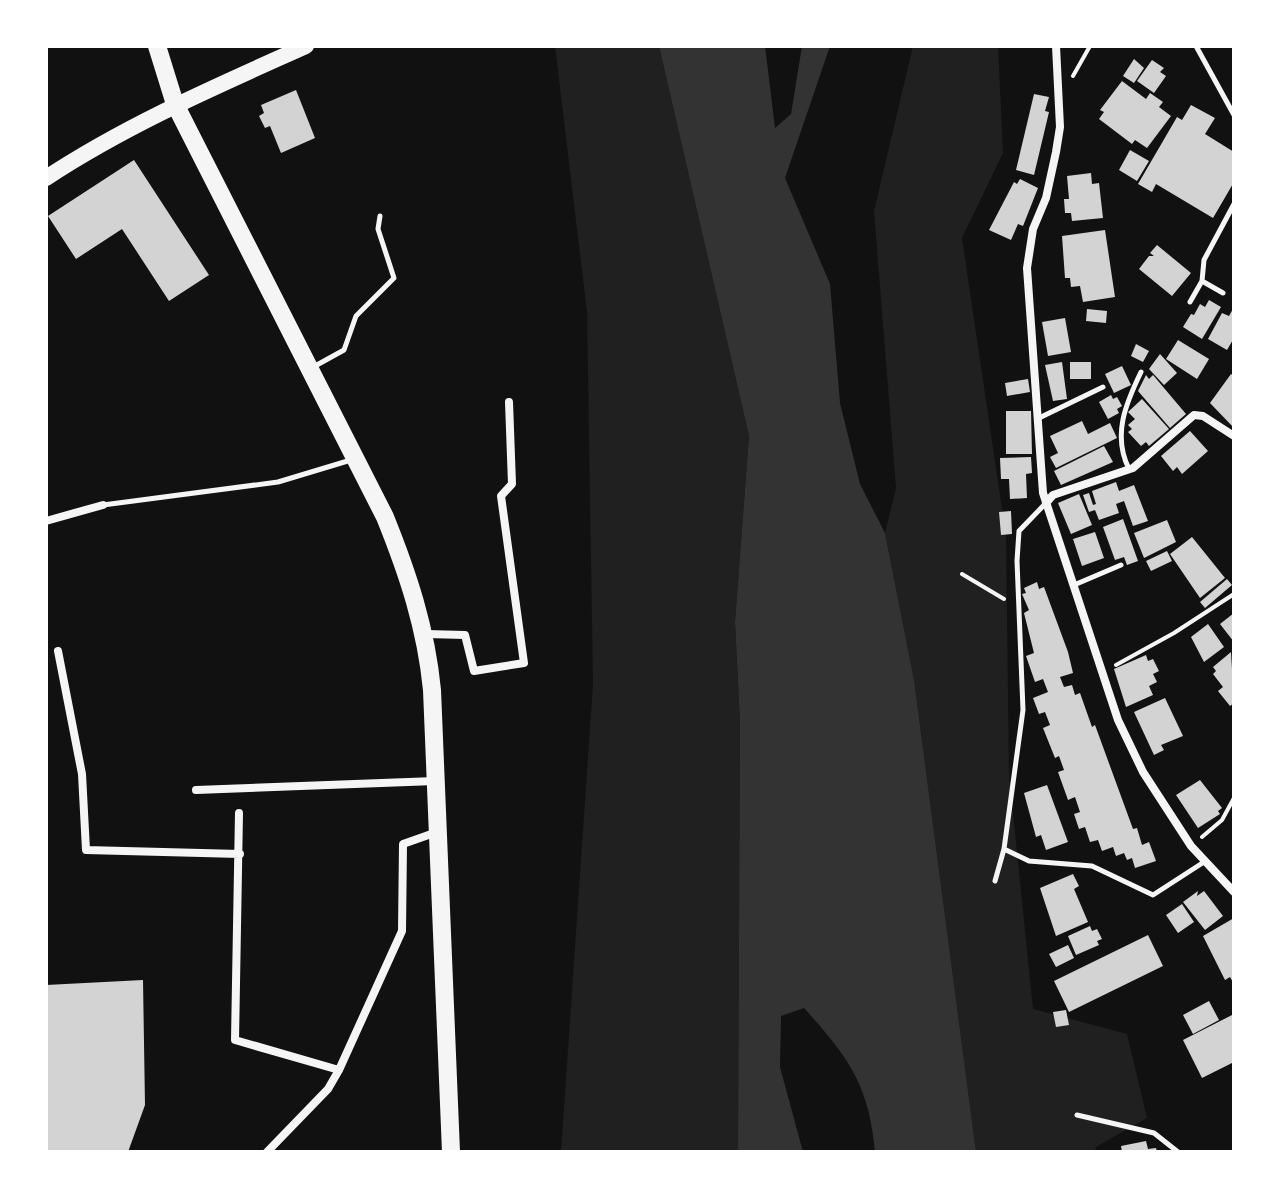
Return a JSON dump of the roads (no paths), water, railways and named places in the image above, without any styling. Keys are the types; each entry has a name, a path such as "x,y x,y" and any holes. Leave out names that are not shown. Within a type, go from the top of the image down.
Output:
{"highway":[{"path":"157,46 175,104 385,517 411,582 426,634 436,781 451,1152"}],"main road":[{"path":"46,178 83,154 175,104 306,46"}],"street":[{"path":"1056,46 1060,127 1046,198 1033,229 1027,268 1046,503 1118,720 1143,772 1191,846 1234,892"},
{"path":"426,634 465,635 474,671 524,663 501,496 512,484 509,402"},
{"path":"1046,503 1053,495 1129,469 1194,415 1203,416 1234,436"},
{"path":"46,521 103,505"},
{"path":"58,651 82,774 86,850 240,854"},
{"path":"196,790 436,781"},
{"path":"239,813 235,1040 339,1070"},
{"path":"267,1152 328,1089 402,931 403,844 438,832"}],"lane":[{"path":"1196,46 1234,115"},
{"path":"1190,302 1202,281 1204,260 1234,204"},
{"path":"310,368 344,350 356,316 394,278 378,229 380,216"},
{"path":"1202,281 1223,293"},
{"path":"1129,469 1120,441 1120,424 1141,372"},
{"path":"1039,418 1103,387"},
{"path":"103,505 278,482 355,458"},
{"path":"995,881 1004,849 1023,710 1019,531 1046,503"},
{"path":"1074,585 1121,565"},
{"path":"1004,849 1029,861 1092,866 1153,895 1204,862"},
{"path":"1077,1115 1154,1133 1178,1152"}]}
